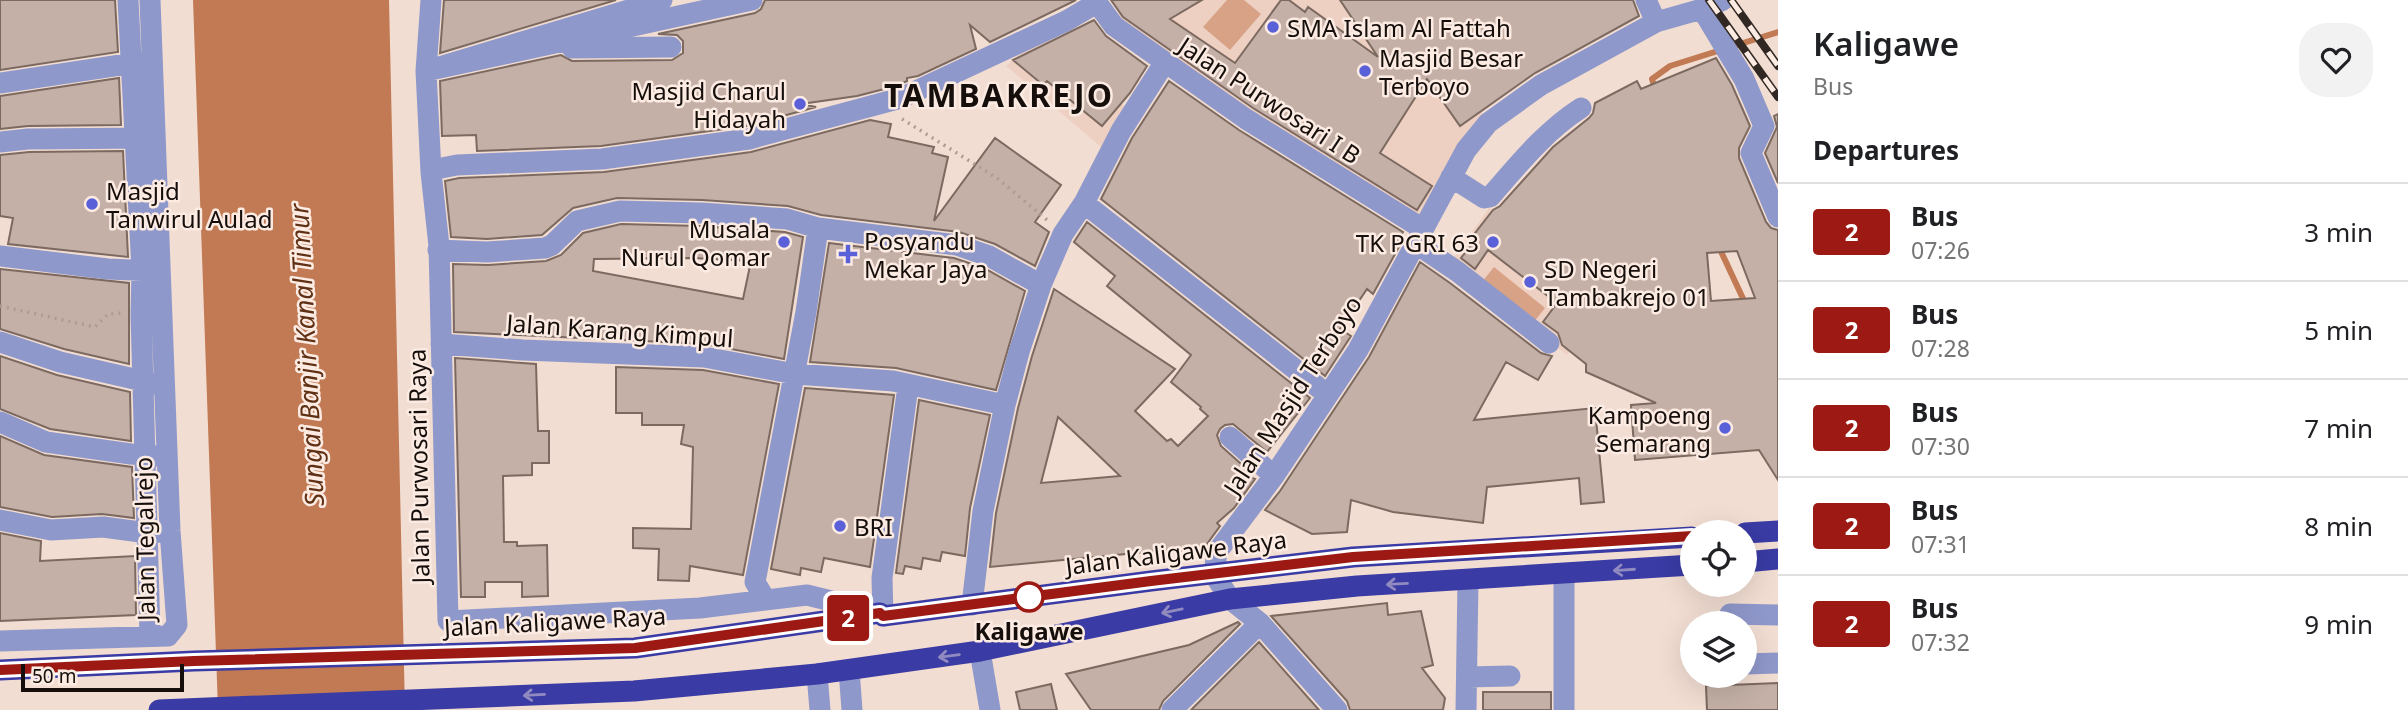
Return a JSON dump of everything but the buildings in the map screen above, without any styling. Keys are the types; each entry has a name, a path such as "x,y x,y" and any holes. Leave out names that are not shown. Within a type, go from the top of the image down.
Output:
{"highway":[{"path":"1757,532 1778,531"},
{"name":"Jalan Kaligawe Raya","path":"0,670 194,661 635,648 1353,557 1680,538"},
{"path":"1757,561 1778,559"},
{"path":"159,710 413,701 444,705 817,674 980,651 1230,599 1357,586 1680,566"}],"street":[{"path":"128,0 143,62"},
{"path":"150,0 143,62 151,271 141,315 154,383 145,455 150,636"},
{"name":"Jalan Purwosari Raya","path":"431,0 426,71 431,170 439,246 448,621 700,608 807,594 882,615"},
{"path":"426,71 662,0"},
{"path":"426,71 752,0"},
{"path":"1646,0 1656,22"},
{"name":"Jalan Purwosari I B","path":"431,170 457,165 602,159 749,139 901,98 1066,21 1096,2 1114,26 1419,236"},
{"path":"1712,5 1716,31 1744,79 1764,126 1751,153 1778,217"},
{"name":"Jalan Masjid Terboyo","path":"1214,574 1217,552 1274,476 1358,349 1466,150 1488,123 1541,85 1656,22 1712,5"},
{"path":"426,71 479,52 671,47"},
{"path":"0,83 143,62"},
{"path":"972,604 983,511 1005,405 1041,285 1063,234 1084,203 1121,131 1165,62"},
{"path":"1451,177 1484,198 1490,197 1526,155 1581,108"},
{"path":"0,142 29,139 146,138"},
{"path":"1084,203 1328,395"},
{"path":"439,246 438,250 487,252 545,248 552,245 577,221 620,211 701,213 787,219 818,228 957,244 989,256 1041,285"},
{"path":"765,599 755,582 795,374 818,228"},
{"path":"1419,236 1458,272 1549,343"},
{"path":"0,256 151,271"},
{"name":"Jalan Tegalrejo","path":"0,641 168,636 177,625 168,456 154,383 151,271"},
{"path":"0,342 60,362 154,383"},
{"name":"Jalan Karang Kimpul","path":"441,344 704,357 795,374 893,381 1005,405"},
{"path":"882,615 882,579 908,386"},
{"path":"0,422 46,442 168,456"},
{"path":"1230,437 1274,476"},
{"path":"0,520 51,530 103,527 148,533 170,531"},
{"path":"1214,574 1230,599 1260,624 1337,710"},
{"path":"1564,574 1564,710"},
{"path":"1466,710 1468,580"},
{"path":"1757,615 1778,615"},
{"path":"1172,710 1260,624"},
{"path":"980,651 990,710"},
{"path":"1757,664 1778,663"},
{"path":"849,670 852,710"},
{"path":"817,674 820,710"},
{"path":"1466,677 1510,676"}],"path":[{"path":"879,104 997,178 1063,234"},
{"path":"0,306 95,327 108,314 141,315"}],"shaded area":[{"path":"1126,0 1403,0 1487,120 1421,224 1113,21"},
{"path":"1227,0 1244,0 1261,14 1230,50 1203,27"},
{"path":"1044,35 1129,110 1102,148 1006,66 1037,38"},
{"name":"SD Negeri Tambakrejo 01","path":"1489,208 1611,301 1567,355 1450,263"},
{"path":"1494,267 1545,308 1533,323 1481,283"}],"water":[{"name":"Sungai Banjir Kanal Timur","path":"193,0 389,0 405,710 218,710"}],"waterway":[{"path":"1655,89 1652,79 1670,66 1778,32"},
{"path":"1718,245 1746,305"}],"railway":[{"path":"1709,0 1778,97"},
{"path":"1731,0 1778,66"}],"bus line":[{"name":"2","path":"0,670 194,661 635,648 880,613 883,616 1353,557 1680,537"}],"place":[{"name":"SMA Islam Al Fattah","path":"1273,27"},
{"name":"Masjid Besar Terboyo","path":"1365,71"},
{"name":"Masjid Charul Hidayah","path":"800,104"},
{"name":"Masjid Tanwirul Aulad","path":"92,204"},
{"name":"Musala Nurul Qomar","path":"784,242"},
{"name":"TK PGRI 63","path":"1493,242"},
{"name":"Posyandu Mekar Jaya","path":"848,254"},
{"name":"SD Negeri Tambakrejo 01","path":"1530,282"},
{"name":"Kampoeng Semarang","path":"1725,428"},
{"name":"BRI","path":"840,526"},
{"name":"Kaligawe","path":"1029,597"}],"district":[{"name":"TAMBAKREJO","path":"999,94"}]}
